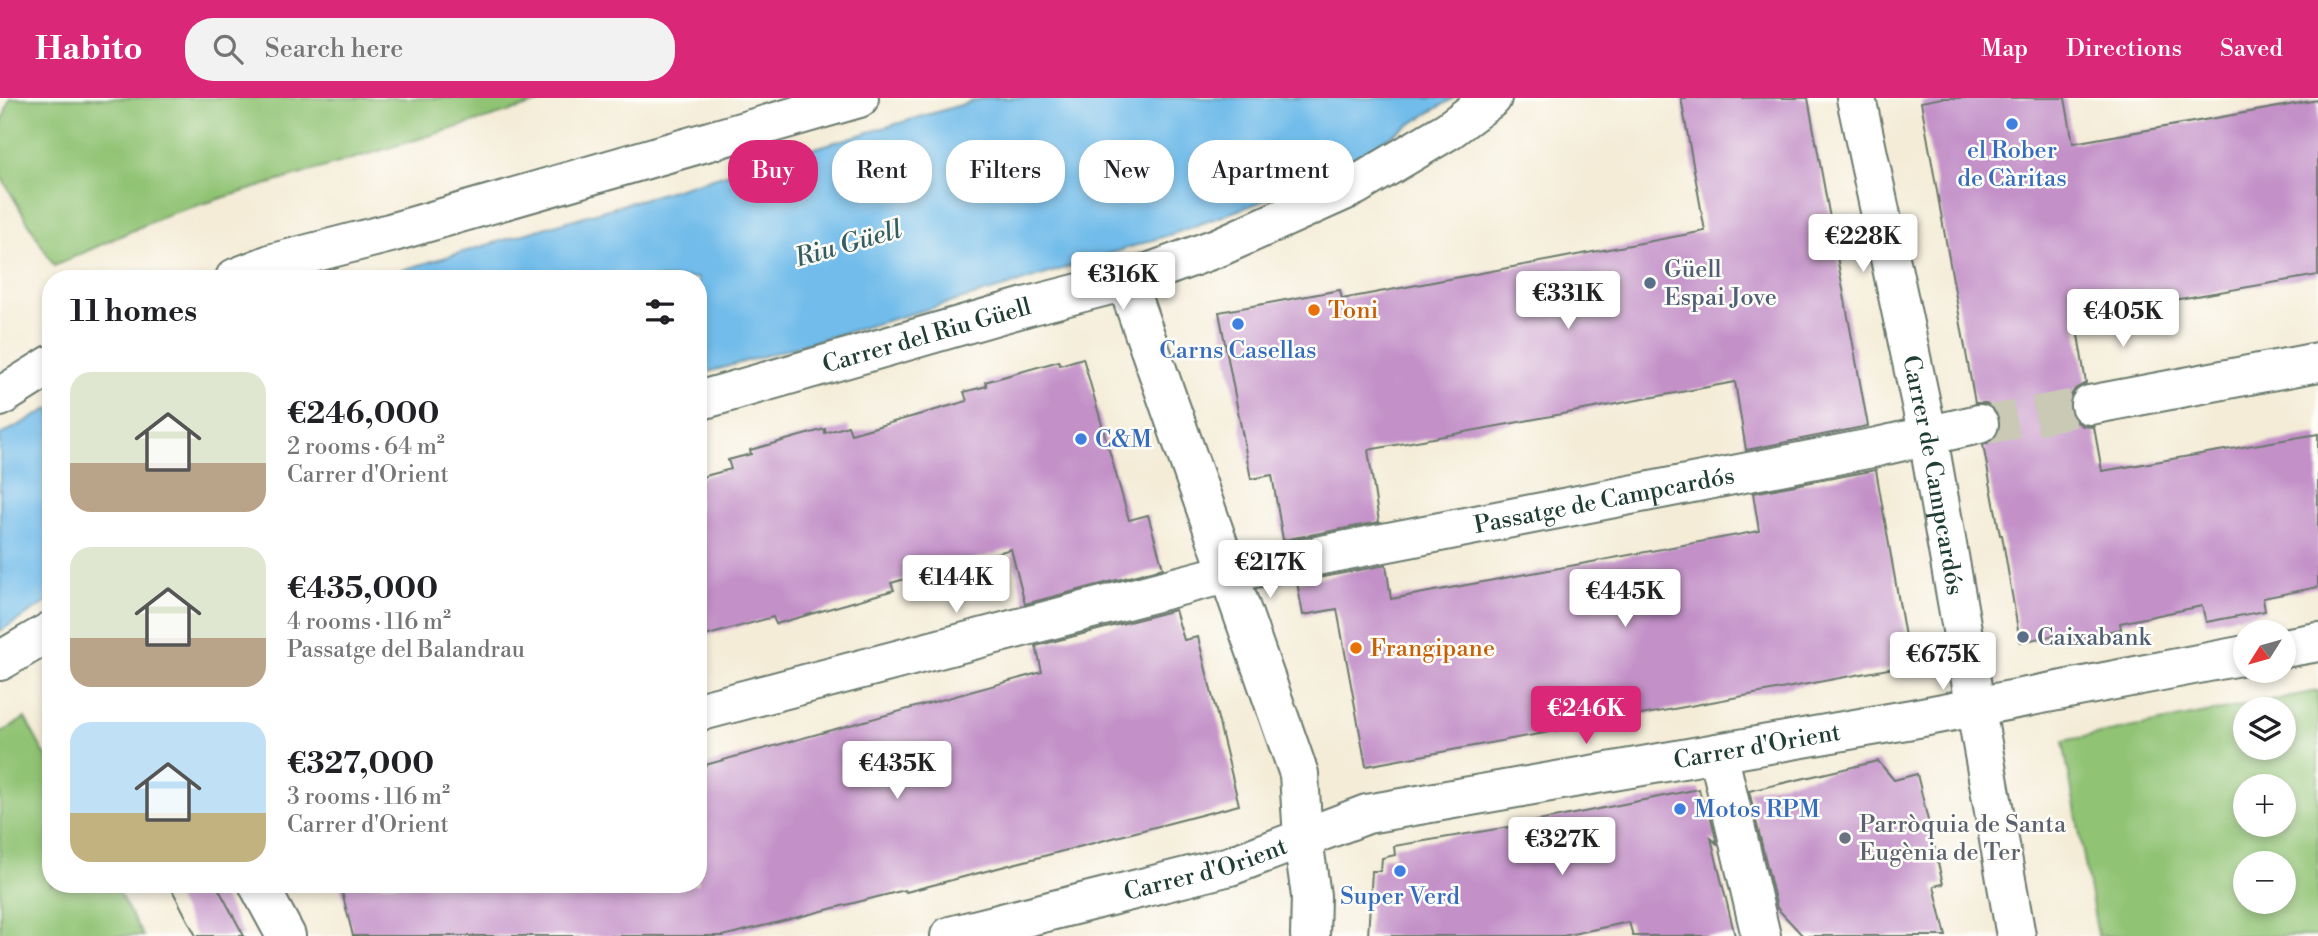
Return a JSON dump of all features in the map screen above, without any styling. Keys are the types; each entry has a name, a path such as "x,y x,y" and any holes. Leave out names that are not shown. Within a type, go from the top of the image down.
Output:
{"street":[{"path":"255,270 859,98"},
{"name":"Carrer del Riu Güell","path":"707,398 1025,307 1126,281 1219,247 1355,186 1449,130 1492,98"},
{"name":"Carrer de Campcardós","path":"1856,98 1928,437 2016,936"},
{"path":"1126,281 1299,774 1303,839 1311,896 1310,936"},
{"path":"2090,405 2318,362"},
{"path":"0,397 42,371"},
{"name":"Passatge de Campcardós","path":"707,710 1229,573 1928,437 1979,424"},
{"path":"0,660 42,636"},
{"path":"2296,646 2318,642"},
{"name":"Carrer d'Orient","path":"950,936 1230,866 1367,814 1975,707 2233,657"},
{"path":"1718,753 1761,936"},
{"path":"263,893 286,936"}],"green space":[{"path":"10,98 555,98 169,214 54,266 0,175 0,129"},
{"path":"2318,691 2318,936 2098,936 2063,741 2233,708 2233,760 2296,760 2296,697 2287,697"},
{"path":"25,718 42,749 42,893 119,893 143,936 0,936 0,734"}],"water":[{"name":"Riu Güell","path":"984,98 1454,98 1354,158 1354,140 1188,140 1188,203 1258,203 1178,232 1015,284 707,372 707,270 402,270 728,174 728,203 818,203 818,147 832,143 832,203 932,203 932,140 842,140"},
{"path":"42,413 42,605 0,631 0,435"}],"building":[{"path":"1681,98 1808,98 1868,426 1746,450 1735,382 1368,450 1379,522 1283,540 1272,475 1251,479 1219,312 1340,290 1342,299 1705,231"},
{"path":"1942,98 2065,98 2073,143 2318,100 2318,275 2075,317 2086,383 2075,389 2069,398 2068,408 2074,420 2083,426 2094,427 2102,471 2318,434 2318,587 2263,598 2265,611 2206,622 2202,606 2120,623 2121,629 2062,641 2061,634 2020,642 1983,445 1994,440 2000,431 2000,420 1995,409 1986,403 1975,403 1921,102"},
{"path":"1083,358 1129,520 1148,515 1163,568 1025,604 1011,549 891,583 894,590 776,624 773,617 707,635 707,476 731,469 728,460 751,454 750,450 825,429 825,433 848,426 851,434 967,401 964,392 987,386 985,382 1059,361 1060,365"},
{"path":"1876,470 1910,665 1366,766 1337,609 1303,615 1297,582 1386,565 1391,599 1759,531 1753,493"},
{"path":"1175,610 1184,640 1198,637 1239,805 906,892 905,890 723,936 353,936 342,893 707,893 707,765 1042,672 1036,646"},
{"name":"Parròquia de Santa Eugènia de Ter","path":"1878,761 1894,780 1917,774 1943,884 1934,886 1946,936 1803,936 1777,908 1749,791"},
{"path":"1699,789 1702,802 1707,801 1717,844 1711,838 1735,936 1633,936 1629,922 1563,936 1368,936 1372,871 1381,871 1382,858 1395,855 1394,846 1509,827"},
{"path":"174,893 221,893 244,936 196,936"}],"tunnel":[{"path":"1979,424 1993,424 2090,405"}],"place":[{"name":"el Rober de Càritas","path":"2012,124"},
{"name":"Güell Espai Jove","path":"1650,283"},
{"name":"Toni","path":"1314,310"},
{"name":"Carns Casellas","path":"1238,324"},
{"name":"C&M","path":"1081,439"},
{"name":"Caixabank","path":"2023,637"},
{"name":"Frangipane","path":"1356,648"},
{"name":"Motos RPM","path":"1680,809"},
{"name":"Parròquia de Santa Eugènia de Ter","path":"1845,838"},
{"name":"Super Verd","path":"1400,871"}]}
